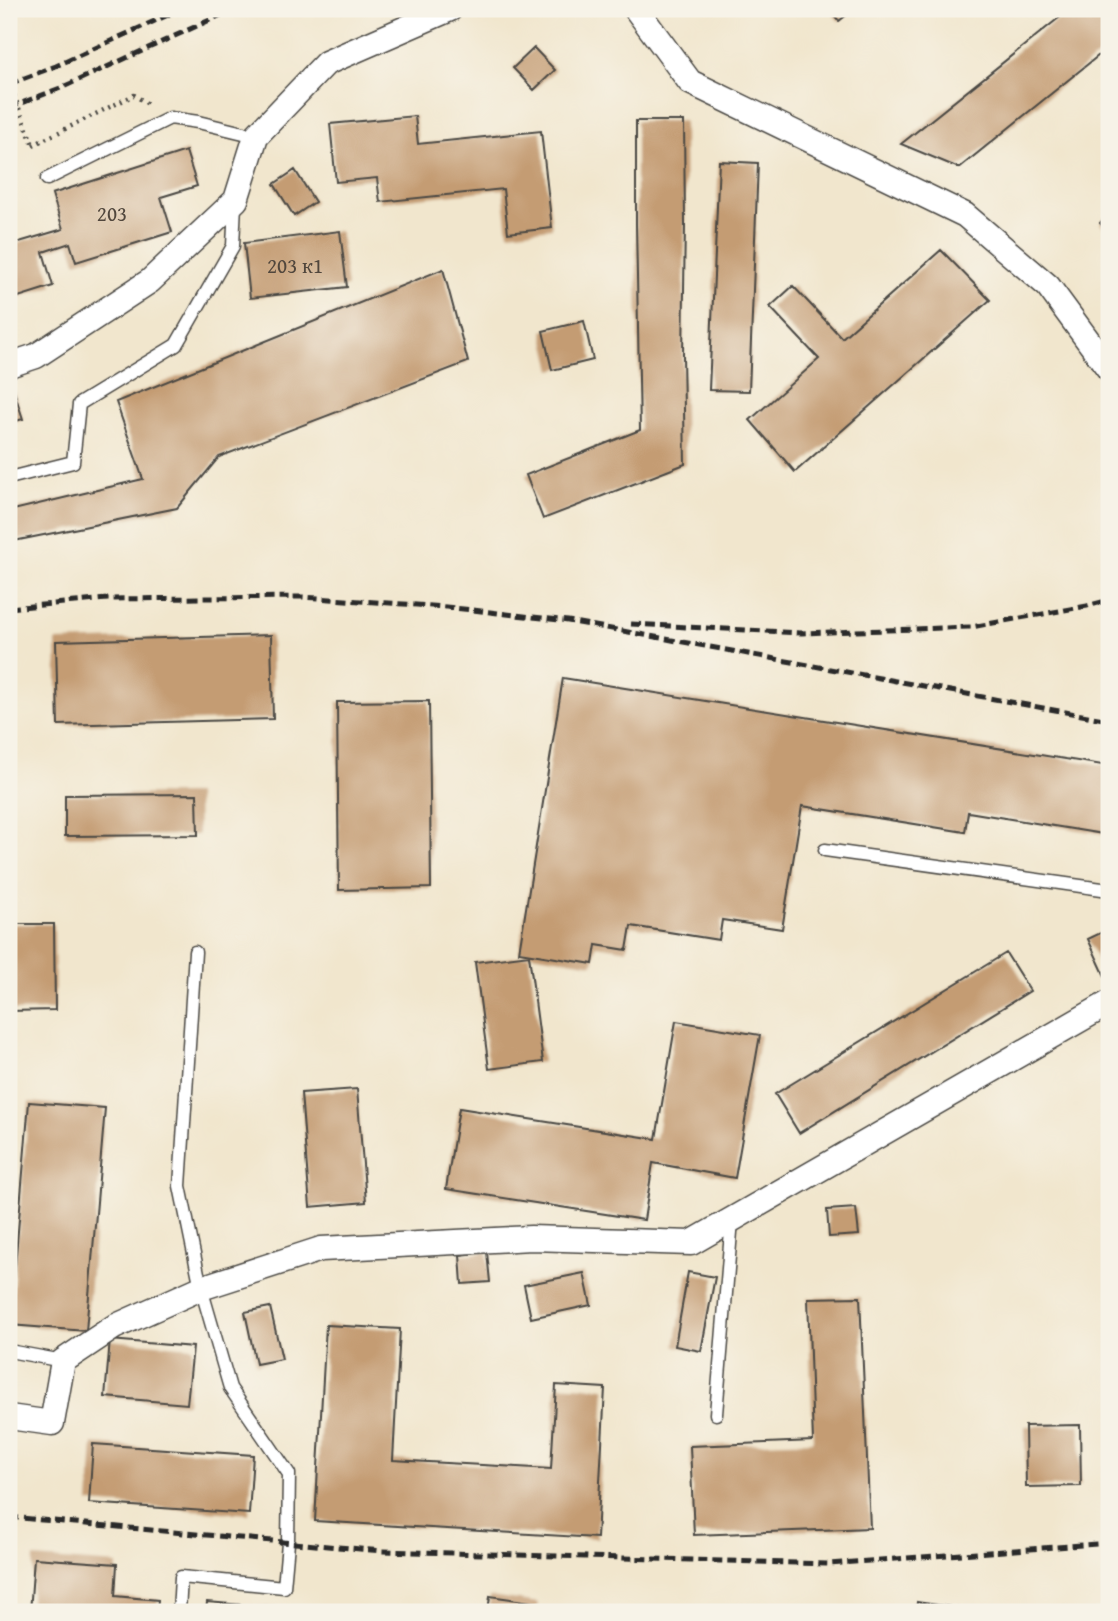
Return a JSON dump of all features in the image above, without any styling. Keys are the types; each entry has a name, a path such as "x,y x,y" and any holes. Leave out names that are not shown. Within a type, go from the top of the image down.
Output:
{"street":[{"path":"9,365 36,356 150,281 236,200 256,136 326,63 450,9"},
{"path":"636,9 690,82 965,215 1048,286 1109,369"},
{"path":"9,1417 52,1423 63,1361 114,1327 201,1288 321,1249 531,1238 691,1242 1109,1003"}],"lane":[{"path":"47,179 170,118 256,136"},
{"path":"9,478 73,462 79,404 176,345 233,246 236,200"},
{"path":"825,850 1109,890"},
{"path":"179,1612 181,1577 284,1587 288,1543 289,1474 230,1388 201,1288 180,1186 195,952"},
{"path":"716,1415 732,1219"},
{"path":"9,1351 63,1361"}],"path":[{"path":"9,82 33,145 134,95"}],"building":[{"path":"829,9 854,9 839,21"},
{"path":"1070,9 1109,9 1109,47 959,168 901,144"},
{"path":"534,48 555,70 534,90 513,68"},
{"path":"415,116 418,144 541,131 552,228 508,233 503,189 380,202 377,178 336,182 330,124"},
{"path":"636,121 684,121 685,464 543,519 526,475 640,430"},
{"path":"186,151 197,186 161,197 172,232 76,262 70,243 43,252 53,286 9,300 9,245 63,229 52,194"},
{"path":"719,161 758,163 749,391 709,390"},
{"path":"295,170 315,202 294,216 274,184"},
{"path":"1109,213 1109,233 1100,223"},
{"path":"340,231 347,287 250,298 244,243"},
{"path":"941,250 990,300 795,472 750,420 819,359 770,307 793,286 842,338"},
{"path":"443,269 468,362 219,457 177,508 9,542 9,511 143,479 116,402"},
{"path":"584,321 593,360 552,370 543,331"},
{"path":"13,388 23,419 9,423 9,390"},
{"path":"271,635 273,719 58,725 56,641"},
{"path":"563,678 1109,766 1109,835 968,812 965,832 802,806 782,929 722,920 719,940 631,926 627,950 596,945 593,964 519,952"},
{"path":"429,701 431,888 339,890 337,702"},
{"path":"197,794 198,835 65,836 65,795"},
{"path":"9,924 54,924 55,1010 9,1011"},
{"path":"1109,929 1109,975 1105,976 1088,939"},
{"path":"1006,953 1030,991 799,1133 775,1094"},
{"path":"529,955 543,1062 489,1069 475,962"},
{"path":"676,1021 760,1035 735,1178 653,1163 644,1220 446,1189 459,1108 656,1139"},
{"path":"357,1089 366,1202 310,1207 301,1093"},
{"path":"1109,1099 1109,1120 1108,1120 1104,1100"},
{"path":"29,1102 105,1108 86,1331 10,1325"},
{"path":"856,1208 859,1235 829,1237 827,1210"},
{"path":"487,1252 490,1282 462,1284 460,1255"},
{"path":"688,1272 715,1277 701,1351 675,1346"},
{"path":"584,1273 591,1305 531,1318 524,1285"},
{"path":"860,1297 870,1528 694,1535 690,1446 813,1441 808,1298"},
{"path":"270,1307 282,1359 256,1364 245,1312"},
{"path":"326,1325 400,1329 393,1460 551,1469 556,1385 605,1388 597,1538 315,1521"},
{"path":"110,1340 193,1347 187,1404 105,1397"},
{"path":"1080,1425 1081,1486 1026,1487 1025,1426"},
{"path":"93,1444 253,1455 249,1514 89,1503"},
{"path":"34,1558 117,1564 115,1596 158,1600 157,1612 30,1612"},
{"path":"490,1596 538,1603 536,1612 488,1612"},
{"path":"207,1602 301,1610 301,1612 206,1612"},
{"path":"917,1602 980,1611 980,1612 916,1612"}],"railway":[{"path":"9,84 56,66 181,9"},
{"path":"9,108 63,87 234,9"},
{"path":"9,608 108,599 303,597 446,607 568,621 1109,720"},
{"path":"631,624 802,633 971,627 1109,600"},
{"path":"9,1517 382,1551 828,1564 1109,1543"}]}
